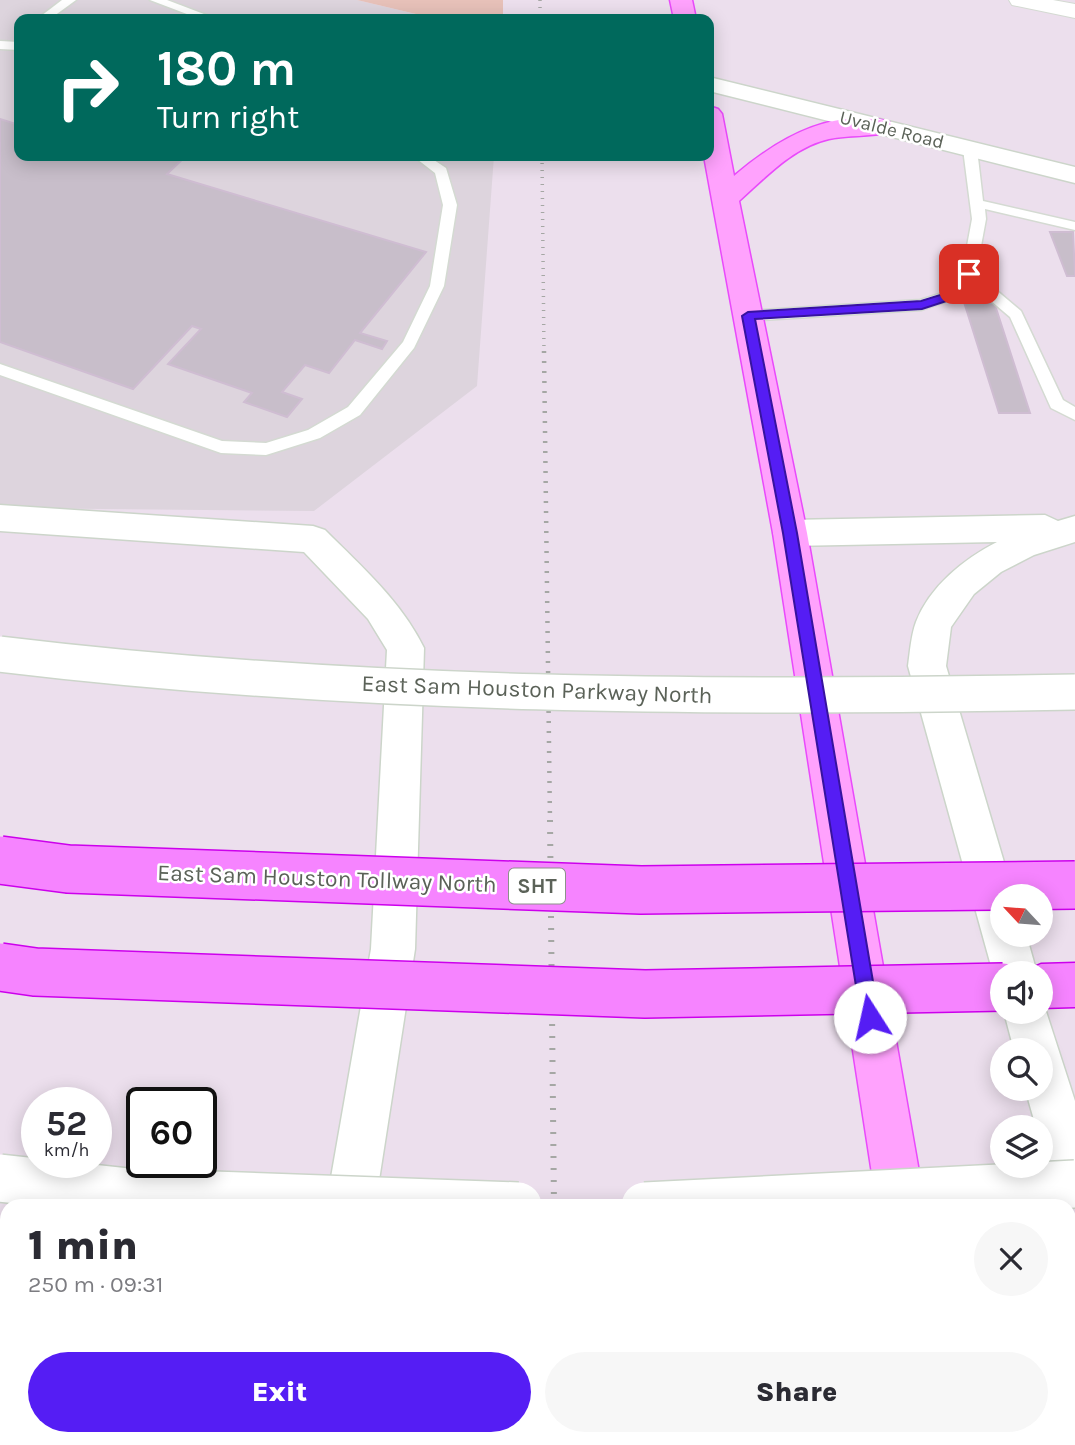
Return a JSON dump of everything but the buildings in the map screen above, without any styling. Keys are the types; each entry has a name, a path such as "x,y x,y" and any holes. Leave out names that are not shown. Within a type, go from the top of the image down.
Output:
{"highway":[{"name":"East Sam Houston Tollway North","path":"0,860 68,869 641,890 1075,885"},
{"path":"0,967 35,972 645,994 990,986"},
{"path":"1053,986 1075,985"}],"main road":[{"name":"Uvalde Road","path":"714,85 1075,175"},
{"path":"725,199 794,141 828,130 880,127"},
{"path":"714,141 790,533 900,1199"},
{"path":"0,518 313,539 381,609 406,648 393,949 351,1199"},
{"path":"790,533 1075,528"},
{"path":"990,886 927,666 933,624 961,584 989,562 1022,545 1075,528"},
{"name":"East Sam Houston Parkway North","path":"0,653 132,670 453,690 856,696 1075,692"},
{"path":"776,1199 1075,1183 1052,1101"},
{"path":"0,1178 129,1192 324,1199"}],"street":[{"path":"1020,0 1075,10"}],"lane":[{"path":"50,14 70,0"},
{"path":"156,0 197,14"},
{"path":"748,316 922,305 954,295 969,274 979,219 970,149"},
{"path":"0,369 221,447 266,449 314,434 354,411 409,344 437,286 450,205 441,171 427,161"},
{"path":"977,204 1010,209 1075,226"},
{"path":"969,274 1016,314 1057,404 1075,414"}],"shaded area":[{"path":"0,0 357,0 416,14 14,14 14,161 494,161 477,386 314,511 0,508"},
{"path":"357,0 503,0 503,14 416,14"}],"railway":[{"path":"540,0 540,14"},
{"path":"542,161 544,353"},
{"path":"544,351 550,822"},
{"path":"550,820 554,1199"}],"route":[{"path":"870,1017 790,533 748,316 922,305 954,295 969,274"}]}
